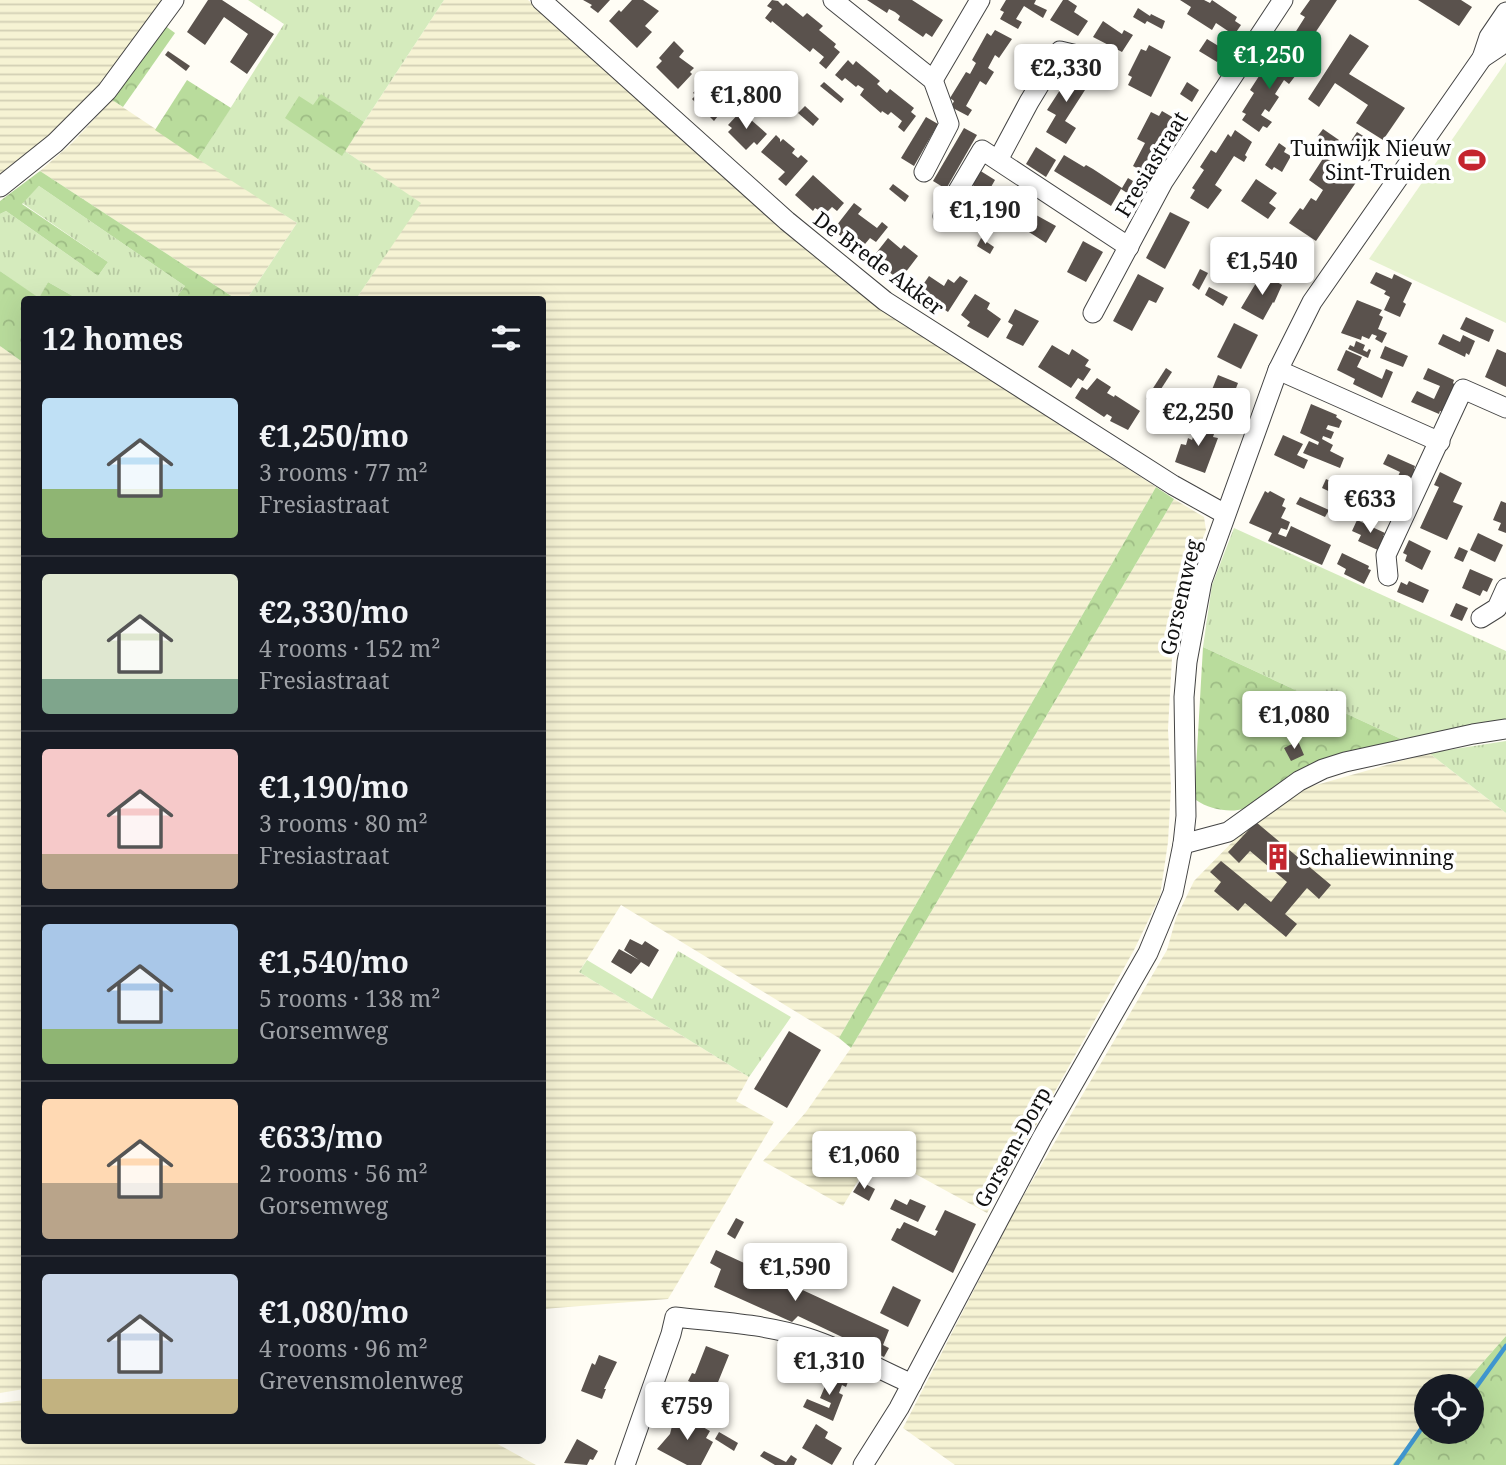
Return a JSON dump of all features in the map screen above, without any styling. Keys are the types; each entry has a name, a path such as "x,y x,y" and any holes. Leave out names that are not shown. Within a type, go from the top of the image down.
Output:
{"street":[{"path":"0,187 55,142 98,100 174,0"},
{"name":"De Brede Akker","path":"541,0 787,221 885,301 1173,485 1225,514"},
{"path":"833,0 933,80 949,124 924,172"},
{"path":"933,80 980,0"},
{"name":"Fresiastraat","path":"1093,313 1163,183 1274,3"},
{"path":"1482,58 1489,37 1506,12"},
{"path":"1482,58 1500,46 1506,38"},
{"path":"943,216 982,150 998,160 1060,51 1077,55 1098,68"},
{"name":"Gorsemweg","path":"1183,844 1186,816 1186,662 1202,581 1278,370 1312,302 1482,58"},
{"name":"Fresiastraat","path":"998,160 1129,247"},
{"path":"1278,370 1440,442"},
{"path":"1388,576 1386,555 1462,390 1506,408"},
{"path":"1481,618 1497,608 1506,588"},
{"path":"1183,844 1228,832 1299,781 1345,761 1506,729"},
{"name":"Gorsem-Dorp","path":"863,1465 912,1384 1042,1138 1148,953 1173,893 1183,844"},
{"path":"625,1465 675,1317 751,1325 801,1336 912,1384"}],"shaded area":[{"path":"0,0 163,0 100,86 57,132 0,178"},
{"path":"444,0 528,0 875,305 1156,487 839,1038 621,905 579,972 749,1077 736,1101 774,1122 668,1299 546,1309 546,296 358,296 420,203 345,151"},
{"path":"112,100 297,223 249,296 231,296 40,171 72,143"},
{"path":"0,346 21,361 21,1390 0,1393"},
{"path":"1174,499 1204,517 1206,530 1184,587 1172,658 1168,729 1171,787 1168,842 1160,896 1134,950 987,1213 875,1152 843,1206 763,1161 806,1112 851,1048"},
{"path":"1429,753 1506,813 1506,1336 1473,1374 1414,1374 1414,1440 1392,1465 955,1465 903,1428 1014,1212 1167,950 1176,918 1194,881 1256,818 1302,789"},
{"path":"21,1400 21,1444 497,1444 536,1465 0,1465 0,1403"}],"green space":[{"path":"248,0 444,0 364,122 321,95 342,155 345,151 421,203 358,296 249,296 297,223 198,159 284,24"},
{"path":"164,25 175,33 123,107 112,100"},
{"name":"Tuinwijk Nieuw Sint-Truiden","path":"1506,62 1506,323 1369,259"},
{"path":"187,80 231,108 198,159 155,130"},
{"path":"321,94 364,122 342,156 285,118 299,96 313,105"},
{"path":"40,171 231,296 177,296 185,286 39,186 22,204 108,262 98,276 6,211 0,214 0,201"},
{"path":"39,186 185,286 177,296 73,296 48,282 41,296 35,296 0,271 0,214 6,211 98,276 108,262 22,203"},
{"path":"0,271 36,296 21,296 21,361 0,346"},
{"path":"48,282 73,296 40,296"},
{"path":"1156,487 1174,499 851,1048 839,1038"},
{"path":"1234,528 1506,651 1506,721 1401,739 1203,647 1212,585"},
{"path":"1203,647 1401,739 1311,764 1287,777 1245,808 1228,810 1205,805 1196,800 1195,786"},
{"path":"1506,741 1506,813 1429,753"},
{"path":"678,951 791,1017 749,1077 579,972 587,960 652,999"},
{"path":"1506,1336 1506,1465 1392,1465 1414,1440 1414,1444 1484,1444 1484,1374 1473,1374"}],"building":[{"path":"208,0 222,0 274,34 247,74 230,62 248,34 224,17 205,45 187,32"},
{"path":"583,0 610,0 598,13 590,7 592,5"},
{"path":"632,0 643,0 659,11 645,26 652,32 637,48 609,21"},
{"path":"772,0 783,6 786,3 803,17 807,13 823,26 819,30 836,44 834,47 840,52 826,69 819,63 824,57 813,48 810,52 765,18 772,9 767,6"},
{"path":"867,0 912,0 943,20 932,37 926,33 923,37 898,20 900,16 895,12 889,9 887,13"},
{"path":"1006,0 1036,0 1034,4 1047,10 1043,18 1024,6 1016,19 1022,22 1018,29 1000,19 1004,12 1000,10"},
{"path":"1063,0 1077,6 1074,12 1088,21 1078,36 1050,20"},
{"path":"1180,0 1204,0 1210,3 1212,0 1237,17 1235,21 1241,25 1230,41 1224,37 1228,31 1216,23 1212,30 1187,14 1191,7"},
{"path":"1310,0 1337,0 1307,45 1314,49 1310,55 1292,44 1296,38 1293,36 1305,17 1300,14"},
{"path":"1418,0 1461,0 1472,7 1459,26"},
{"path":"1138,8 1165,21 1162,29 1133,17"},
{"path":"1103,21 1122,34 1124,30 1133,35 1122,52 1093,37"},
{"path":"995,30 1012,39 999,58 995,55 988,68 994,72 986,85 980,81 966,106 972,110 968,116 951,107 954,101 950,98 966,72 970,74 976,63 972,60 987,33 991,36"},
{"path":"1350,34 1369,46 1349,74 1405,108 1383,140 1356,123 1368,105 1335,83 1319,107 1308,99"},
{"path":"1207,39 1225,50 1217,62 1199,51"},
{"path":"674,41 684,51 679,57 694,68 678,89 656,67 662,61 659,58"},
{"path":"1149,45 1171,57 1151,97 1128,85 1132,77 1128,75 1141,49 1146,51"},
{"path":"168,51 190,66 186,71 165,55"},
{"path":"1285,54 1303,66 1289,84 1284,80 1275,94 1279,97 1269,112 1265,109 1261,115 1272,122 1267,128 1263,126 1259,132 1242,120 1246,114 1242,112 1254,93 1250,90 1261,73 1266,76 1278,58 1281,60"},
{"path":"848,60 853,65 856,61 880,81 877,84 887,93 890,89 914,108 911,112 916,116 904,132 898,127 902,121 891,112 888,115 882,111 881,113 860,95 864,89 858,85 856,87 845,78 842,81 835,75"},
{"path":"1068,62 1087,74 1079,86 1085,90 1065,121 1076,128 1066,144 1046,132 1056,115 1047,110 1070,80 1060,74"},
{"path":"706,78 729,102 714,121 692,99 696,95 693,93"},
{"path":"824,82 844,99 841,103 820,86"},
{"path":"1187,82 1199,90 1192,102 1180,94"},
{"path":"805,106 819,119 813,126 798,113"},
{"path":"741,111 767,134 757,145 754,142 746,150 728,132 732,128 728,125"},
{"path":"1162,111 1174,118 1146,173 1133,166 1145,143 1137,139 1151,112 1159,116"},
{"path":"926,117 938,124 914,166 901,158"},
{"path":"964,128 977,135 946,189 933,181"},
{"path":"1323,129 1339,140 1334,148 1317,137"},
{"path":"1235,130 1252,142 1245,155 1247,157 1244,162 1234,156 1215,185 1222,190 1208,209 1190,198 1195,190 1192,188 1204,170 1200,167 1211,150 1216,153 1228,134 1231,137"},
{"path":"1357,132 1379,146 1369,162 1347,147"},
{"path":"776,135 780,142 783,139 795,149 792,153 798,158 801,155 808,161 786,186 778,179 785,172 761,152"},
{"path":"1279,143 1286,148 1284,152 1291,156 1282,172 1265,165"},
{"path":"1036,147 1056,160 1046,177 1026,164"},
{"path":"1064,155 1084,167 1086,165 1122,188 1128,178 1133,181 1127,193 1121,189 1111,206 1054,171"},
{"path":"1324,157 1359,178 1316,241 1289,223 1300,208 1303,210 1311,198 1316,201 1323,190 1309,180"},
{"path":"979,170 995,180 987,194 990,196 974,223 956,212 974,186 971,184"},
{"path":"813,175 844,203 837,211 832,207 825,214 815,208 813,211 795,195"},
{"path":"1256,179 1277,193 1269,203 1276,208 1268,219 1241,201"},
{"path":"893,184 909,196 905,202 889,189"},
{"path":"854,203 862,209 858,214 877,228 882,222 888,227 876,242 870,238 865,244 859,239 855,245 843,233 841,236 833,230"},
{"path":"1027,210 1056,226 1046,243 1018,225"},
{"path":"1170,212 1190,222 1165,269 1146,258"},
{"path":"888,238 901,249 904,245 918,256 902,277 899,275 897,278 880,265 883,262 873,257"},
{"path":"981,238 994,247 990,254 977,246"},
{"path":"1083,241 1103,252 1086,282 1067,272"},
{"path":"1228,250 1237,255 1227,273 1218,267"},
{"path":"1200,269 1208,273 1199,290 1192,285"},
{"path":"1376,272 1392,279 1394,274 1412,283 1403,302 1406,304 1400,317 1384,310 1390,297 1384,294 1386,291 1370,283"},
{"path":"1262,273 1282,285 1263,320 1241,308"},
{"path":"1138,274 1164,288 1156,303 1149,300 1132,331 1113,321"},
{"path":"929,276 944,286 948,279 954,283 960,276 968,281 948,312 918,292"},
{"path":"1209,287 1228,297 1223,306 1205,295"},
{"path":"975,294 990,303 987,309 1001,319 988,338 967,326 970,322 961,315"},
{"path":"1357,300 1382,310 1379,315 1383,317 1378,329 1387,333 1382,343 1372,334 1369,339 1362,336 1361,340 1341,333"},
{"path":"1015,309 1039,321 1023,346 1006,338 1013,325 1008,322"},
{"path":"1466,317 1494,330 1489,342 1460,329"},
{"path":"1234,323 1258,335 1241,369 1217,357"},
{"path":"1443,334 1460,342 1463,335 1475,341 1469,355 1466,353 1465,357 1438,344"},
{"path":"1356,341 1365,345 1363,350 1371,350 1368,358 1348,349 1350,345 1354,347"},
{"path":"1052,345 1069,355 1072,349 1089,360 1085,366 1091,369 1083,381 1078,378 1071,388 1038,367"},
{"path":"1385,346 1408,356 1403,367 1380,358"},
{"path":"1497,349 1506,353 1506,387 1485,377"},
{"path":"1346,350 1362,357 1357,367 1382,379 1386,369 1393,372 1382,398 1353,384 1355,379 1337,370"},
{"path":"1166,368 1172,372 1152,403 1146,399"},
{"path":"1428,368 1454,380 1455,385 1443,412 1440,411 1439,414 1411,402 1417,391 1434,399 1440,386 1423,379"},
{"path":"1218,375 1238,383 1225,417 1204,409"},
{"path":"1097,378 1111,387 1107,393 1140,411 1128,430 1110,421 1112,417 1107,414 1104,417 1075,398 1082,387 1087,390"},
{"path":"1165,389 1179,398 1175,404 1161,396"},
{"path":"1311,404 1337,415 1342,421 1339,428 1328,425 1326,429 1334,432 1331,439 1323,436 1322,439 1333,445 1330,451 1344,458 1340,468 1303,453 1309,441 1318,445 1319,442 1300,433"},
{"path":"1199,419 1213,424 1213,437 1218,438 1205,473 1175,462 1181,444 1186,445 1188,438 1192,440"},
{"path":"1283,435 1303,444 1297,455 1308,460 1304,469 1274,455"},
{"path":"1388,454 1415,466 1410,484 1397,478 1400,472 1383,464"},
{"path":"1440,472 1462,483 1453,502 1463,506 1447,540 1420,528 1439,487 1434,485"},
{"path":"1326,479 1343,487 1339,496 1322,488"},
{"path":"1372,487 1400,499 1398,503 1401,504 1395,518 1382,512 1385,506 1367,498"},
{"path":"1265,491 1285,499 1282,506 1286,508 1281,518 1290,522 1287,530 1281,528 1278,534 1286,537 1291,526 1331,545 1322,565 1268,541 1272,533 1249,523"},
{"path":"1300,497 1329,510 1325,517 1296,504"},
{"path":"1501,501 1506,503 1506,533 1498,530 1501,523 1493,520"},
{"path":"1357,520 1385,533 1380,551 1358,541 1361,535 1352,531"},
{"path":"1478,533 1503,545 1495,562 1470,550"},
{"path":"1409,540 1431,551 1422,570 1405,561 1407,555 1403,553"},
{"path":"1459,547 1468,551 1463,562 1454,558"},
{"path":"1342,553 1369,566 1368,569 1371,570 1364,584 1344,574 1346,569 1337,564"},
{"path":"1470,569 1493,579 1487,592 1483,590 1480,596 1462,588"},
{"path":"1409,581 1429,590 1423,603 1397,592 1401,582 1407,585"},
{"path":"1456,603 1468,608 1462,621 1450,616"},
{"path":"1298,741 1304,755 1291,761 1284,748"},
{"path":"1256,822 1331,885 1319,899 1307,888 1285,914 1297,924 1286,937 1245,903 1238,911 1214,891 1221,882 1210,872 1221,861 1271,902 1287,882 1250,851 1239,863 1228,852"},
{"path":"630,939 642,945 645,941 659,950 649,967 641,962 631,974 611,962 619,949 639,960 624,950"},
{"path":"789,1031 821,1050 787,1108 754,1089"},
{"path":"860,1181 875,1189 869,1201 853,1192"},
{"path":"895,1199 907,1205 910,1199 926,1206 918,1222 890,1209"},
{"path":"945,1210 976,1224 953,1273 891,1240 897,1228 900,1229 904,1222 935,1236 938,1231 935,1230"},
{"path":"736,1218 744,1222 735,1239 727,1234"},
{"path":"716,1250 889,1330 883,1345 889,1348 884,1357 798,1316 792,1322 714,1287 721,1269 710,1263"},
{"path":"794,1269 815,1277 812,1284 791,1275"},
{"path":"893,1286 921,1300 908,1327 880,1313"},
{"path":"706,1346 729,1355 714,1392 688,1381 692,1373 695,1374"},
{"path":"599,1355 617,1362 602,1399 581,1391 592,1363 595,1365"},
{"path":"831,1372 849,1379 846,1387 842,1385 839,1393 843,1395 833,1421 803,1407 807,1399 829,1408 831,1403 820,1398"},
{"path":"676,1412 710,1431 706,1438 713,1442 701,1465 687,1465 657,1449 670,1434 670,1424"},
{"path":"816,1424 828,1432 825,1438 842,1448 832,1465 802,1448"},
{"path":"719,1432 738,1443 734,1451 715,1439"},
{"path":"577,1439 598,1451 587,1465 564,1463"},
{"path":"764,1451 786,1462 791,1455 797,1459 794,1465 775,1465 760,1456"}],"waterway":[{"path":"1484,1376 1506,1346"},
{"path":"1396,1465 1414,1439"}],"place":[{"name":"Tuinwijk Nieuw Sint-Truiden","path":"1472,160"},
{"name":"Schaliewinning","path":"1278,857"}]}
